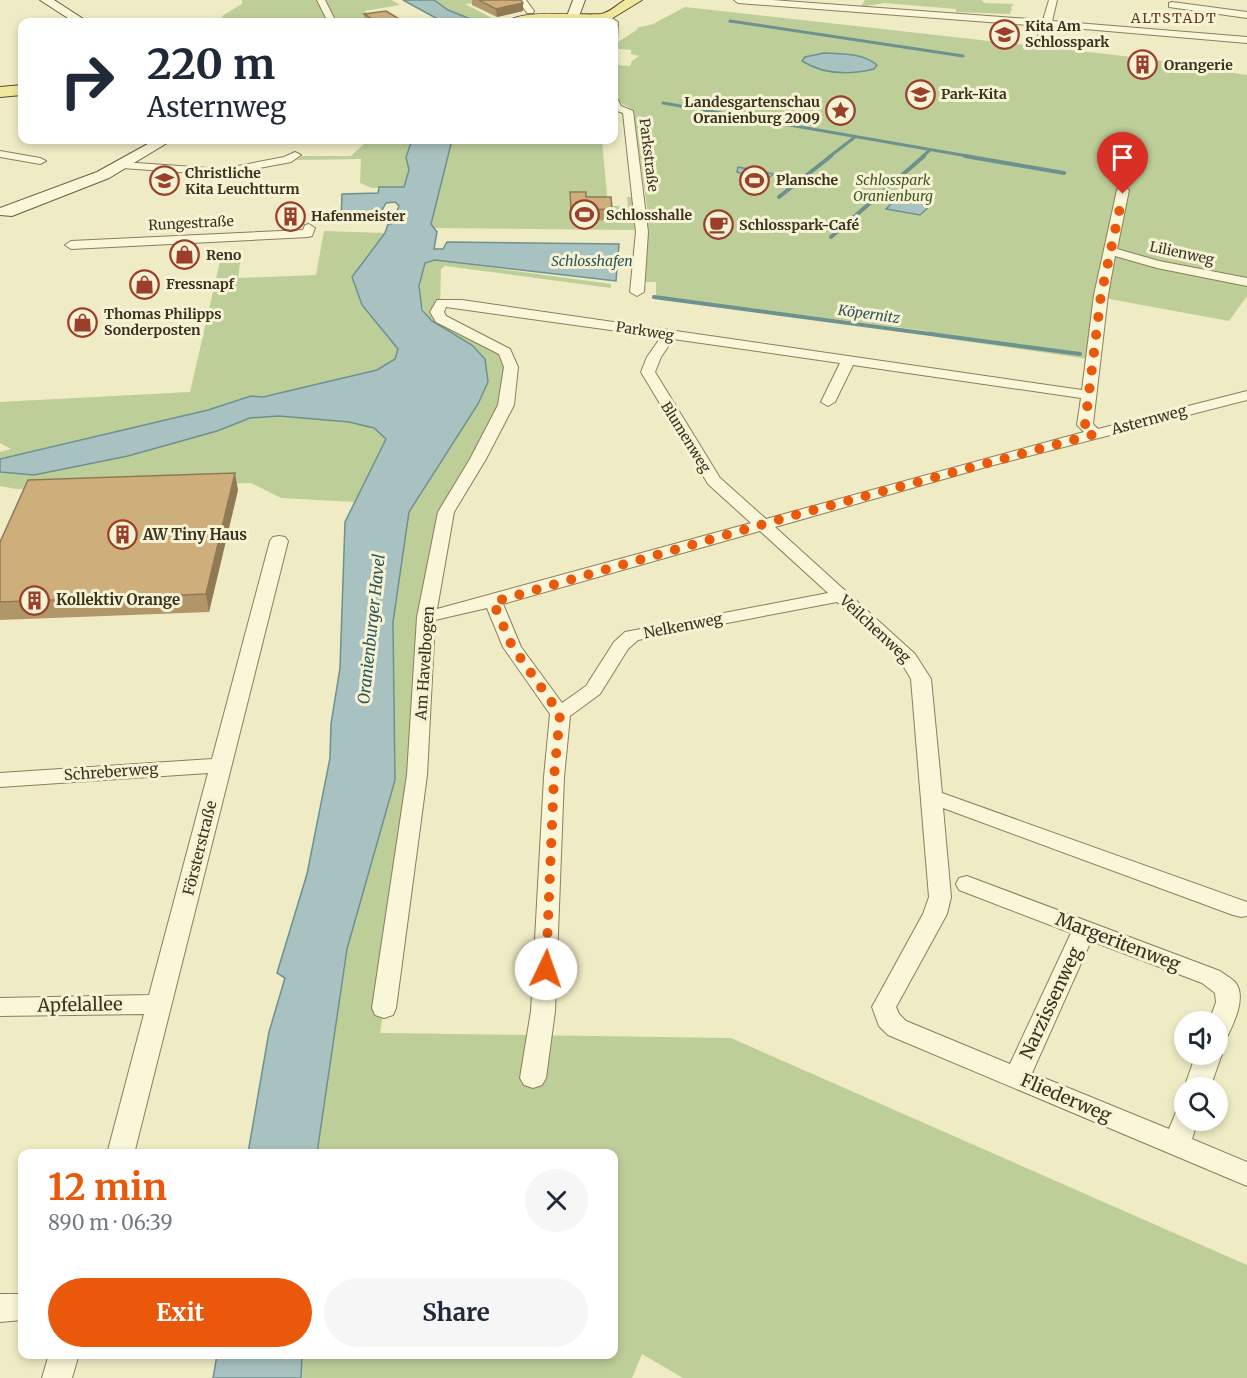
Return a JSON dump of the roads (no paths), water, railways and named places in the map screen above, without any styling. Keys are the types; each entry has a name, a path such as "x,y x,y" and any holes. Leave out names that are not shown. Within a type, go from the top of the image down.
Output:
{"main road":[{"path":"46,0 75,18"},
{"path":"572,18 579,0"},
{"path":"537,18 609,17 635,0"},
{"path":"0,94 18,92"},
{"path":"2,214 103,175 158,144"}],"street":[{"path":"321,0 330,18"},
{"path":"522,0 530,11"},
{"path":"738,0 835,4 1047,23 1158,27 1247,40"},
{"path":"1042,40 1053,0"},
{"path":"1172,5 1247,15"},
{"name":"Parkstraße","path":"618,108 628,111 639,195 642,232 637,292"},
{"path":"0,154 40,161"},
{"path":"122,165 222,172 287,160 295,155"},
{"path":"1095,434 1085,425 1088,395 1101,295 1123,190"},
{"name":"Rungestraße","path":"71,245 308,232 309,228"},
{"name":"Lilienweg","path":"1111,251 1156,264 1247,282"},
{"name":"Parkweg","path":"442,303 462,303 1088,395"},
{"name":"Am Havelbogen","path":"384,1008 417,775 426,617 446,512 478,459 506,405 511,367 505,352 441,319 437,312 442,303"},
{"name":"Blumenweg","path":"669,335 651,363 648,372 652,381 714,481 762,526"},
{"path":"828,402 848,361"},
{"name":"Asternweg","path":"426,617 493,602 811,511 1247,395"},
{"name":"Veilchenweg","path":"762,526 906,654 921,679 940,897 935,914 884,1007 888,1019"},
{"name":"Försterstraße","path":"121,1149 279,541"},
{"name":"Nelkenweg","path":"560,714 593,690 621,646 632,636 839,596"},
{"path":"493,602 512,646 560,714 554,777 543,1011 533,1078"},
{"name":"Schreberweg","path":"0,780 222,765"},
{"path":"932,799 946,801 1241,909"},
{"name":"Margeritenweg","path":"967,884 1211,977 1227,989 1228,1002 1225,1011"},
{"name":"Narzissenweg","path":"1017,1077 1085,929"},
{"name":"Apfelallee","path":"0,1007 160,1004"},
{"name":"Fliederweg","path":"888,1019 897,1028 1017,1077 1181,1132 1247,1174"},
{"path":"0,1308 18,1307"},
{"path":"57,1378 63,1359"}],"water":[{"path":"403,0 434,0 448,10 468,18 436,18"},
{"path":"824,53 859,56 877,65 874,69 846,73 819,69 802,61 805,57"},
{"path":"411,144 451,144 431,224 437,232 434,249 443,249 447,242 619,244 616,281 435,260 425,263 419,286 422,310 432,321 472,345 485,359 488,382 478,404 409,512 393,622 395,780 347,949 318,1149 249,1149 269,1032 285,978 277,973 307,874 330,758 331,724 340,668 345,522 386,439 374,428 349,422 279,416 250,418 217,431 128,456 34,475 0,472 0,459 208,410 251,396 263,397 377,370 395,359 398,349 362,305 352,277 385,233 388,224 391,224 399,206 395,202 386,203 376,221 341,221 342,194 378,193 379,187 404,187 409,170 406,157"},
{"name":"Plansche","path":"738,167 774,174 755,187 740,184 747,176 737,172"},
{"path":"898,197 932,204 920,215 886,209"},
{"path":"216,1359 302,1359 301,1378 213,1378"}],"waterway":[{"path":"730,21 963,56"},
{"path":"663,103 973,157"},
{"path":"829,157 855,137"},
{"path":"922,157 930,150"},
{"path":"779,197 831,156"},
{"path":"831,237 924,156"},
{"path":"965,156 1064,173"},
{"name":"Köpernitz","path":"654,297 1080,354"}],"place":[{"name":"Kita Am Schlosspark","path":"1004,34"},
{"name":"Orangerie","path":"1143,65"},
{"name":"Park-Kita","path":"920,94"},
{"name":"Landesgartenschau Oranienburg 2009","path":"841,110"},
{"name":"Plansche","path":"755,180"},
{"name":"Christliche Kita Leuchtturm","path":"164,181"},
{"name":"Schlosshalle","path":"585,215"},
{"name":"Hafenmeister","path":"290,216"},
{"name":"Schlosspark-Café","path":"718,225"},
{"name":"Reno","path":"185,255"},
{"name":"Fressnapf","path":"145,284"},
{"name":"Thomas Philipps Sonderposten","path":"83,322"},
{"name":"AW Tiny Haus","path":"122,535"},
{"name":"Kollektiv Orange","path":"35,600"}],"district":[{"name":"ALTSTADT","path":"1174,18"}],"park label":[{"name":"Schlosspark Oranienburg","path":"893,188"}],"water label":[{"name":"Schlosshafen","path":"592,261"},
{"name":"Oranienburger Havel","path":"371,629"}]}
